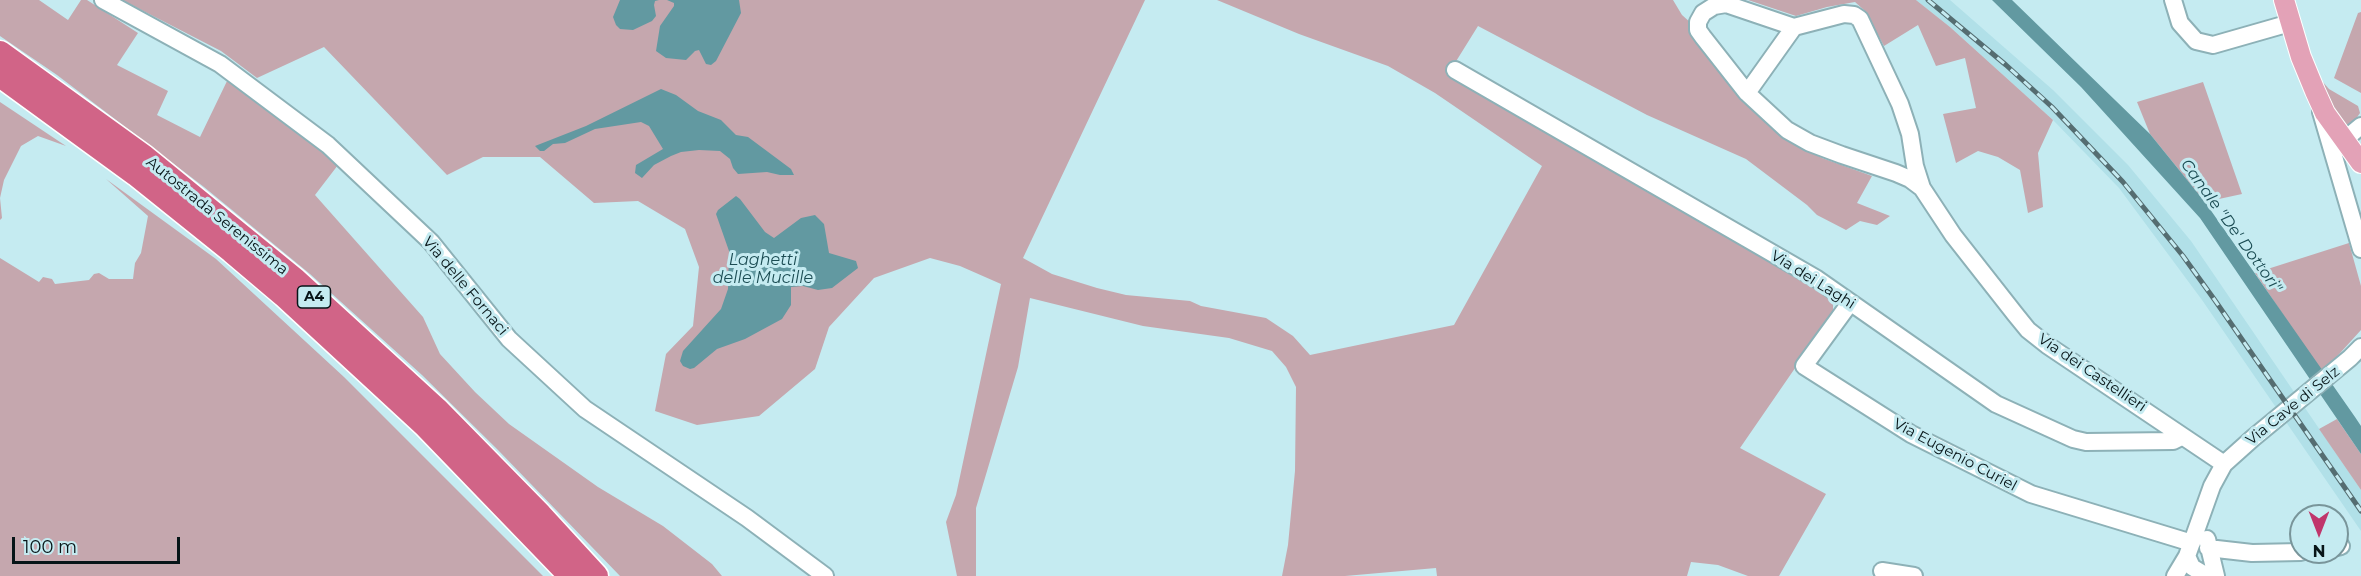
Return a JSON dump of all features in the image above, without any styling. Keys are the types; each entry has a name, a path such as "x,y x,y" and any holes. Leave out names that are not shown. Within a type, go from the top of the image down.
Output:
{"highway":[{"name":"Autostrada Serenissima","path":"0,53 144,157 295,280 444,417 596,576"},
{"name":"Autostrada Serenissima","path":"0,75 144,180 299,309 433,432 571,576"}],"main road":[{"path":"2284,0 2290,23 2325,113 2361,163"}],"street":[{"name":"Via delle Fornaci","path":"103,0 220,64 328,145 431,242 510,339 585,409 747,518 825,576"},
{"path":"2173,0 2180,23 2196,41 2213,45 2290,23"},
{"name":"Via dei Castellieri","path":"1922,188 1910,179 1810,143 1787,130 1748,93 1698,30 1698,22 1703,13 1713,3 1726,4 1794,27 1844,14 1854,15 1860,19 1900,104 1910,134 1915,166 1922,188 1953,235 2028,330 2047,345 2154,415 2181,437 2224,464"},
{"path":"1748,93 1794,27"},
{"name":"Via dei Laghi","path":"1455,70 1817,279 1996,404 2073,439 2086,442 2173,441 2181,437"},
{"path":"2315,91 2361,249"},
{"path":"2344,140 2361,126"},
{"name":"Via Eugenio Curiel","path":"1850,303 1804,366 1911,434 2031,494 2196,549"},
{"name":"Via Cave di Selz","path":"2224,464 2361,347"},
{"path":"2212,573 2192,567 2202,515 2212,486 2224,464"},
{"path":"2196,549 2253,553 2289,552"},
{"path":"2196,549 2212,573"},
{"path":"2175,576 2196,549"},
{"path":"1882,571 1914,576"}],"shaded area":[{"path":"0,0 39,0 68,20 81,0 87,0 138,33 117,65 168,91 157,115 200,137 228,79 278,116 338,165 315,195 423,317 440,354 475,392 509,424 598,487 663,526 712,564 722,576 620,576 422,375 310,274 204,187 57,75 0,36"},
{"path":"122,0 1145,0 1023,258 1052,274 1097,288 1126,295 1190,301 1201,306 1266,318 1293,336 1310,355 1454,325 1542,166 1435,93 1388,66 1299,34 1217,0 1673,0 1682,15 1692,24 1693,34 1708,56 1760,117 1787,140 1822,158 1872,176 1857,203 1890,216 1877,225 1860,221 1846,230 1817,215 1746,159 1647,115 1478,26 1450,71 1826,296 1833,303 1833,313 1740,448 1826,494 1779,576 1748,576 1718,565 1691,562 1687,576 1437,576 1436,568 1345,576 1282,576 1288,545 1295,471 1296,387 1286,367 1272,351 1229,338 1143,326 1030,298 1018,367 976,508 976,576 957,576 946,522 956,495 1001,284 960,266 930,258 874,278 829,327 815,369 759,416 697,425 655,411 666,354 693,326 699,267 685,229 638,201 594,203 540,157 483,157 447,175 324,47 257,78 221,51"},
{"path":"1748,0 1916,0 1950,27 2053,120 2038,153 2043,207 2028,213 2020,170 1998,157 1978,151 1956,163 1943,114 1976,108 1965,58 1936,66 1918,25 1884,46 1865,11 1855,2 1796,16"},
{"path":"1916,0 1950,0 2053,90 2128,165 2191,241 2361,490 2361,531 2349,514 2349,504 2342,504 2202,300 2119,188 2053,120 1950,27"},
{"path":"2361,12 2361,93 2334,78 2358,13"},
{"path":"2310,55 2322,81 2329,89 2358,106 2360,113 2353,123 2347,125 2339,123"},
{"path":"2203,82 2242,194 2205,202 2150,134 2137,102"},
{"path":"0,102 66,146 38,136 21,146 4,180 0,198"},
{"path":"106,179 216,259 344,377 543,576 0,576 0,258 39,282 43,277 52,279 55,284 89,280 94,274 99,273 109,279 133,279 148,216"},
{"path":"2349,243 2361,286 2361,330 2322,373 2255,273"},
{"path":"2337,419 2361,454 2361,490 2319,429"}],"water":[{"path":"620,0 659,0 655,1 654,5 656,16 652,21 633,30 620,29 613,17"},
{"path":"667,0 739,0 741,13 716,61 711,65 706,64 699,50 686,60 666,58 656,51 660,26 674,6 674,3"},
{"path":"1992,0 2012,0 2150,134 2205,202 2361,426 2361,454 2200,218 2081,87"},
{"path":"661,89 676,95 698,111 721,120 736,135 748,137 791,169 794,175 767,172 738,174 730,159 720,151 699,150 681,152 671,156 654,165 642,178 635,173 636,165 663,149 649,126 641,122 595,129 565,143 553,144 544,151 540,151 535,146 586,126"},
{"name":"Laghetti delle Mucille","path":"736,196 765,232 774,238 801,218 815,215 824,224 829,253 856,261 858,268 832,288 818,290 803,286 791,287 791,305 782,319 745,339 717,349 690,369 683,366 680,361 683,351 721,309 728,289 729,251 716,214"}],"railway":[{"path":"1928,0 2052,107 2123,182 2183,256 2361,511"}],"water label":[{"name":"Canale \"De' Dottori\"","path":"2231,226"}]}
